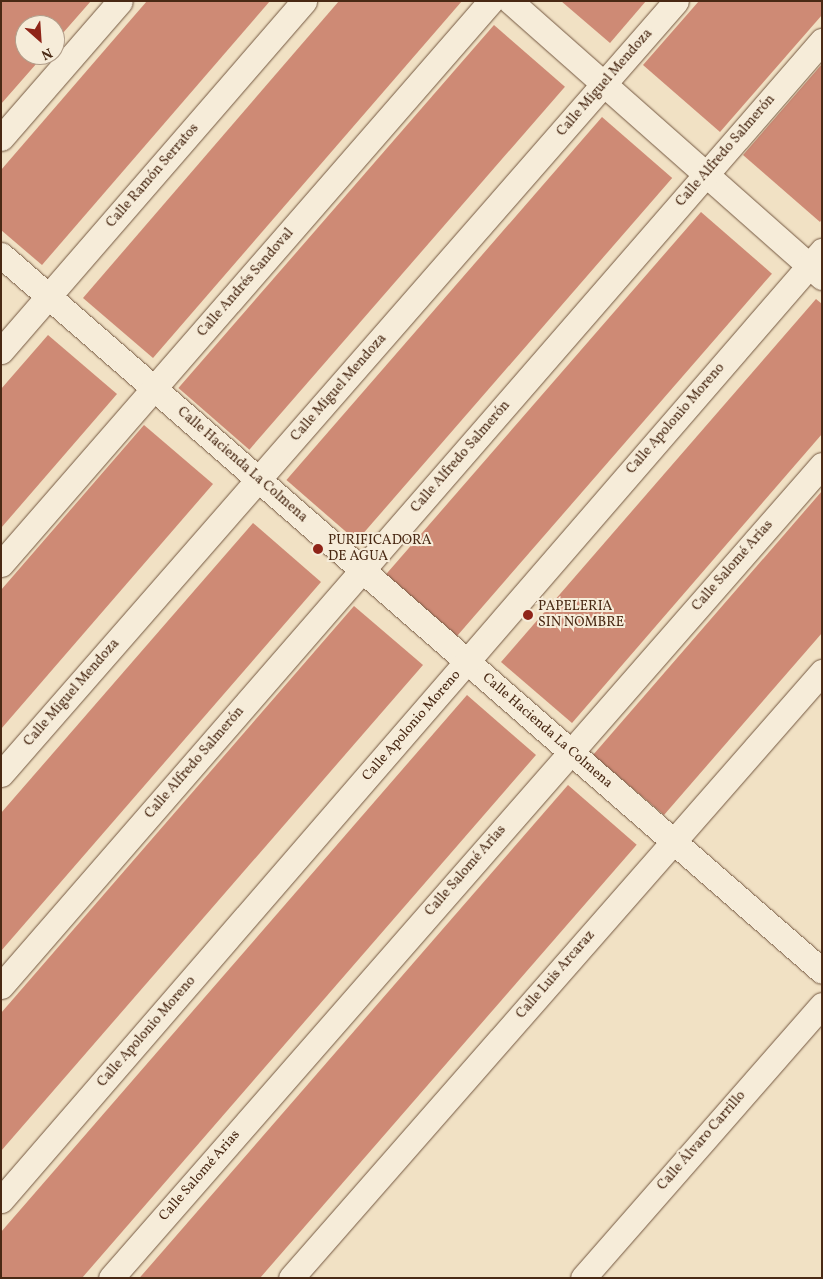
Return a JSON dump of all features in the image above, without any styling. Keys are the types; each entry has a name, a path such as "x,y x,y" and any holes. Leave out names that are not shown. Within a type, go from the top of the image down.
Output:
{"street":[{"path":"1,138 120,1"},
{"name":"Calle Ramón Serratos","path":"1,351 304,1"},
{"name":"Calle Andrés Sandoval","path":"1,564 491,1"},
{"path":"510,1 706,175 817,265"},
{"name":"Calle Miguel Mendoza","path":"1,774 676,1"},
{"name":"Calle Alfredo Salmerón","path":"1,986 822,42"},
{"name":"Calle Hacienda La Colmena","path":"1,254 822,971"},
{"name":"Calle Apolonio Moreno","path":"1,1200 467,661 817,265"},
{"name":"Calle Salomé Arias","path":"111,1278 822,465"},
{"name":"Calle Luis Arcaraz","path":"291,1278 822,672"},
{"name":"Calle Álvaro Carrillo","path":"583,1278 822,1005"}],"building":[{"path":"1,1 91,1 65,31 65,15 15,15 15,65 35,65 1,104"},
{"path":"147,1 270,1 42,265 1,230 1,170"},
{"path":"339,1 462,1 153,358 83,298"},
{"path":"561,1 646,1 610,43"},
{"path":"699,1 822,1 822,15 720,132 643,65"},
{"path":"494,25 565,87 249,450 178,388"},
{"path":"822,64 822,219 820,222 743,155"},
{"path":"602,117 672,178 357,541 286,480"},
{"path":"701,212 772,274 457,636 386,574"},
{"path":"816,299 822,304 822,434 572,723 501,662"},
{"path":"48,335 117,394 1,528 1,389"},
{"path":"144,425 213,484 1,729 1,590"},
{"path":"822,491 822,633 664,815 593,755"},
{"path":"253,523 321,582 1,951 1,813"},
{"path":"354,606 423,665 1,1151 1,1013"},
{"path":"467,695 536,755 82,1278 1,1278 1,1232"},
{"path":"568,785 637,845 260,1278 140,1277"}],"place":[{"name":"PURIFICADORA DE AGUA","path":"318,549"},
{"name":"PAPELERIA SIN NOMBRE","path":"528,615"}]}
